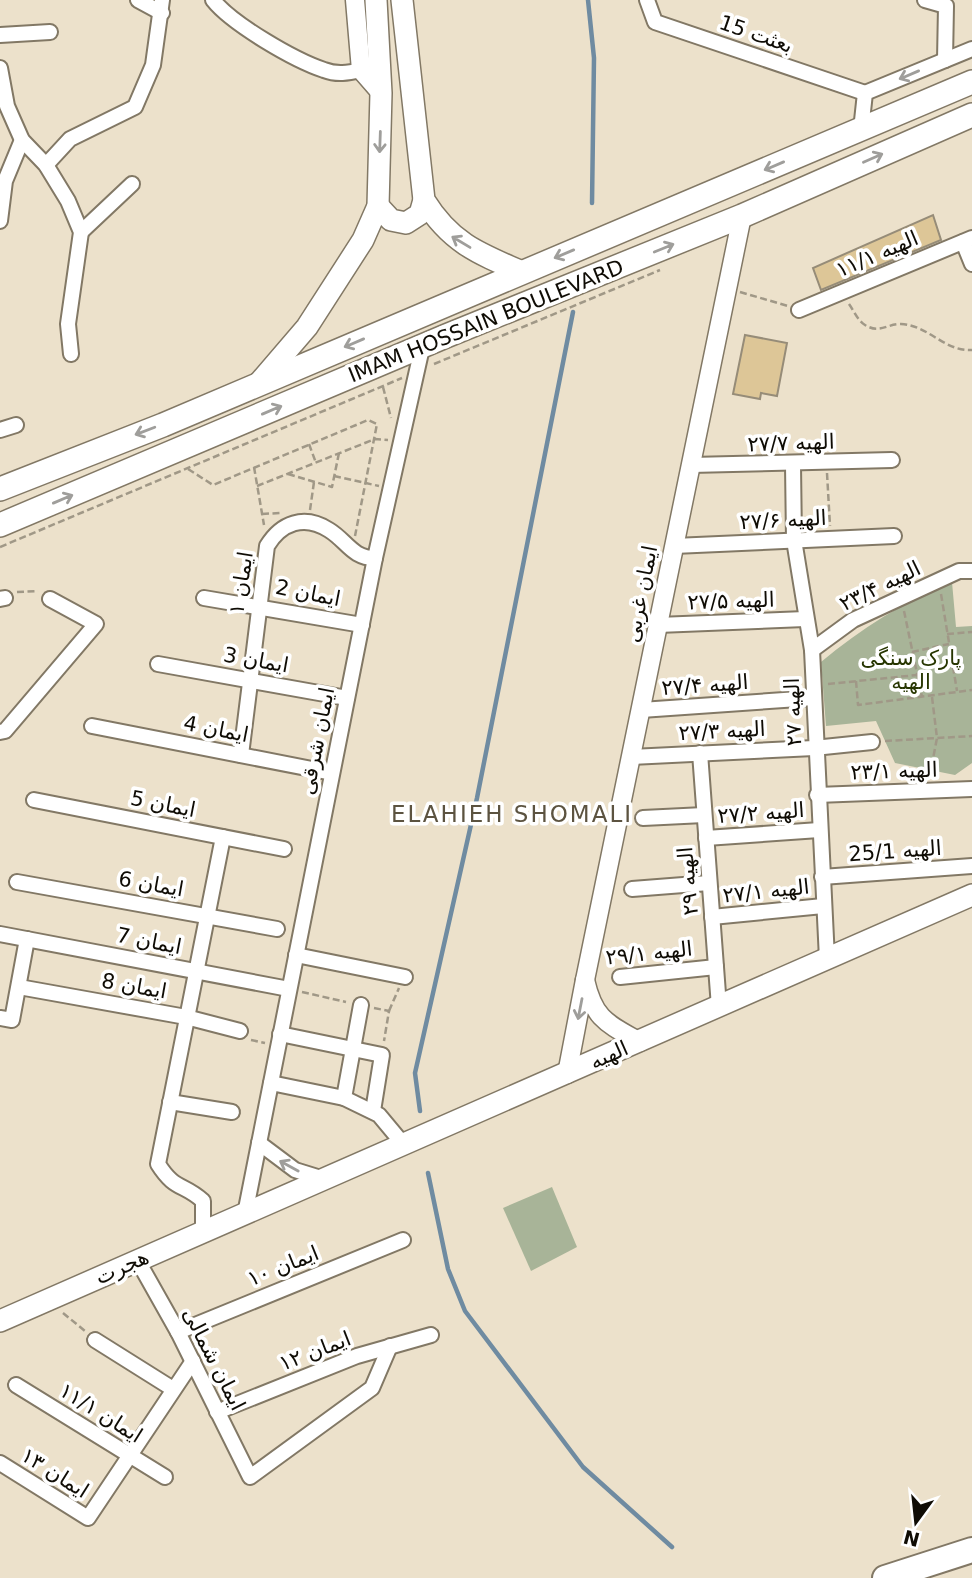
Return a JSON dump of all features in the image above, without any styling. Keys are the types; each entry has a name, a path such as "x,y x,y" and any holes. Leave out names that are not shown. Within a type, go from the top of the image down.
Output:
{"highway":[{"path":"885,1578 972,1550"}],"main road":[{"path":"259,383 315,316 363,240 378,206 382,93 376,0"},
{"path":"402,0 424,200 439,224 453,238 486,257 523,272"},
{"name":"IMAM HOSSAIN BOULEVARD","path":"0,489 259,383 972,82"},
{"name":"IMAM HOSSAIN BOULEVARD","path":"0,525 742,216 972,115"},
{"path":"378,206 391,220 406,223 419,214 424,200"},
{"name":"الهیه","path":"245,1214 972,895"},
{"name":"هجرت","path":"0,1321 245,1214"}],"street":[{"path":"46,165 70,139 135,107 153,65 162,7 138,0"},
{"path":"213,0 245,28 323,70 344,74 361,70"},
{"path":"355,0 361,70 382,93"},
{"path":"405,32 413,0"},
{"name":"بعثت 15","path":"647,0 655,22 865,93"},
{"path":"925,0 946,6 946,60"},
{"path":"0,35 50,32"},
{"path":"861,130 865,93 972,48"},
{"path":"0,68 8,106 22,140 46,165 68,201 81,232 68,324 71,354"},
{"path":"0,221 5,181 22,140"},
{"path":"81,232 132,184"},
{"name":"ایمان غربی","path":"567,1074 742,216"},
{"path":"967,240 972,264"},
{"name":"الهیه ۱۱/۱","path":"799,310 967,240"},
{"name":"ایمان شرقی","path":"245,1214 375,558 384,487 394,441 422,348"},
{"path":"0,430 16,425"},
{"name":"الهیه ۲۷/۷","path":"691,466 892,460"},
{"name":"الهیه ۲۷","path":"793,465 794,540 812,650 814,748 827,959"},
{"name":"ایمان ۱","path":"241,755 248,680 267,546 277,529 289,524 307,522 328,529 362,558 375,558"},
{"name":"الهیه ۲۷/۶","path":"674,546 894,536"},
{"name":"الهیه ۲۳/۴","path":"812,650 853,620 959,571 972,571"},
{"name":"ایمان 2","path":"204,598 362,625"},
{"path":"0,732 5,731 96,624 50,599"},
{"name":"الهیه ۲۷/۵","path":"658,625 805,619"},
{"name":"ایمان 3","path":"158,664 347,698"},
{"name":"الهیه ۲۷/۴","path":"641,710 813,698"},
{"name":"ایمان 4","path":"92,726 332,773"},
{"name":"الهیه ۲۷/۳","path":"631,757 814,748 872,742"},
{"name":"الهیه ۲۹","path":"700,753 719,1007"},
{"name":"الهیه ۲۳/۱","path":"817,795 972,789"},
{"name":"ایمان 5","path":"34,800 284,849"},
{"path":"643,818 704,815"},
{"name":"الهیه ۲۷/۲","path":"706,838 819,830"},
{"path":"203,1232 203,1201 194,1193 170,1183 159,1164 223,837"},
{"name":"الهیه 25/1","path":"822,877 972,866"},
{"name":"ایمان 6","path":"17,882 206,914 277,929"},
{"path":"632,889 709,883"},
{"name":"الهیه ۲۷/۱","path":"712,917 823,906"},
{"name":"ایمان 7","path":"0,934 289,989"},
{"path":"0,1018 12,1020 27,939"},
{"path":"296,955 405,977"},
{"name":"الهیه ۲۹/۱","path":"620,977 716,967"},
{"path":"585,980 591,1006 605,1023 640,1042"},
{"name":"ایمان 8","path":"19,987 186,1017 240,1031"},
{"path":"344,1098 361,1005"},
{"path":"279,1040 352,1048 382,1055 373,1111"},
{"path":"271,1083 344,1098 373,1111 404,1144"},
{"path":"170,1102 232,1112"},
{"path":"259,1143 295,1170 324,1180"},
{"name":"ایمان ۱۰","path":"178,1332 403,1240"},
{"name":"ایمان شمالی","path":"138,1261 178,1332 250,1477 372,1388 390,1346"},
{"name":"ایمان ۱۲","path":"217,1412 390,1346 430,1335"},
{"path":"95,1340 173,1389"},
{"path":"129,1455 193,1362"},
{"name":"ایمان ۱۱/۱","path":"16,1385 165,1477"},
{"name":"ایمان ۱۳","path":"0,1464 88,1518 129,1455"}],"path":[{"path":"0,547 664,269"},
{"path":"727,288 799,310"},
{"path":"841,292 862,324 878,331 901,324 924,331 959,351 972,350"},
{"path":"382,386 394,441 385,452"},
{"path":"188,469 213,485 368,420 377,424 375,439 354,540 349,535"},
{"path":"257,486 375,439 394,441"},
{"path":"309,444 316,463"},
{"path":"288,474 332,487 339,453"},
{"path":"826,463 831,538"},
{"path":"254,467 267,546"},
{"path":"334,476 384,487 380,474"},
{"path":"309,514 314,482"},
{"path":"262,514 282,513"},
{"path":"301,513 319,515"},
{"path":"939,580 958,692"},
{"path":"2,598 14,593 32,591 43,592 50,599"},
{"path":"901,598 922,697"},
{"path":"947,634 972,632"},
{"path":"912,652 949,645"},
{"path":"828,684 917,675"},
{"path":"856,681 858,705 972,690"},
{"path":"932,695 937,738 932,764 936,790"},
{"path":"872,742 972,736"},
{"path":"389,1011 405,977"},
{"path":"240,1031 247,1040 279,1040"},
{"path":"47,1300 95,1340"}],"green space":[{"name":"پارک سنگی الهیه","path":"952,582 956,627 972,626 972,763 955,775 895,763 876,721 826,726 821,662 884,617"},
{"path":"552,1187 577,1247 531,1271 503,1208"}],"building":[{"path":"933,215 941,240 821,290 813,268"},
{"path":"745,335 787,343 777,396 761,393 760,399 733,394"}],"waterway":[{"path":"588,0 594,58 592,203"},
{"path":"420,1111 415,1073 477,798 573,312"},
{"path":"428,1173 448,1269 465,1311 583,1467 672,1547"}],"district":[{"name":"ELAHIEH SHOMALI","path":"512,814"}]}
